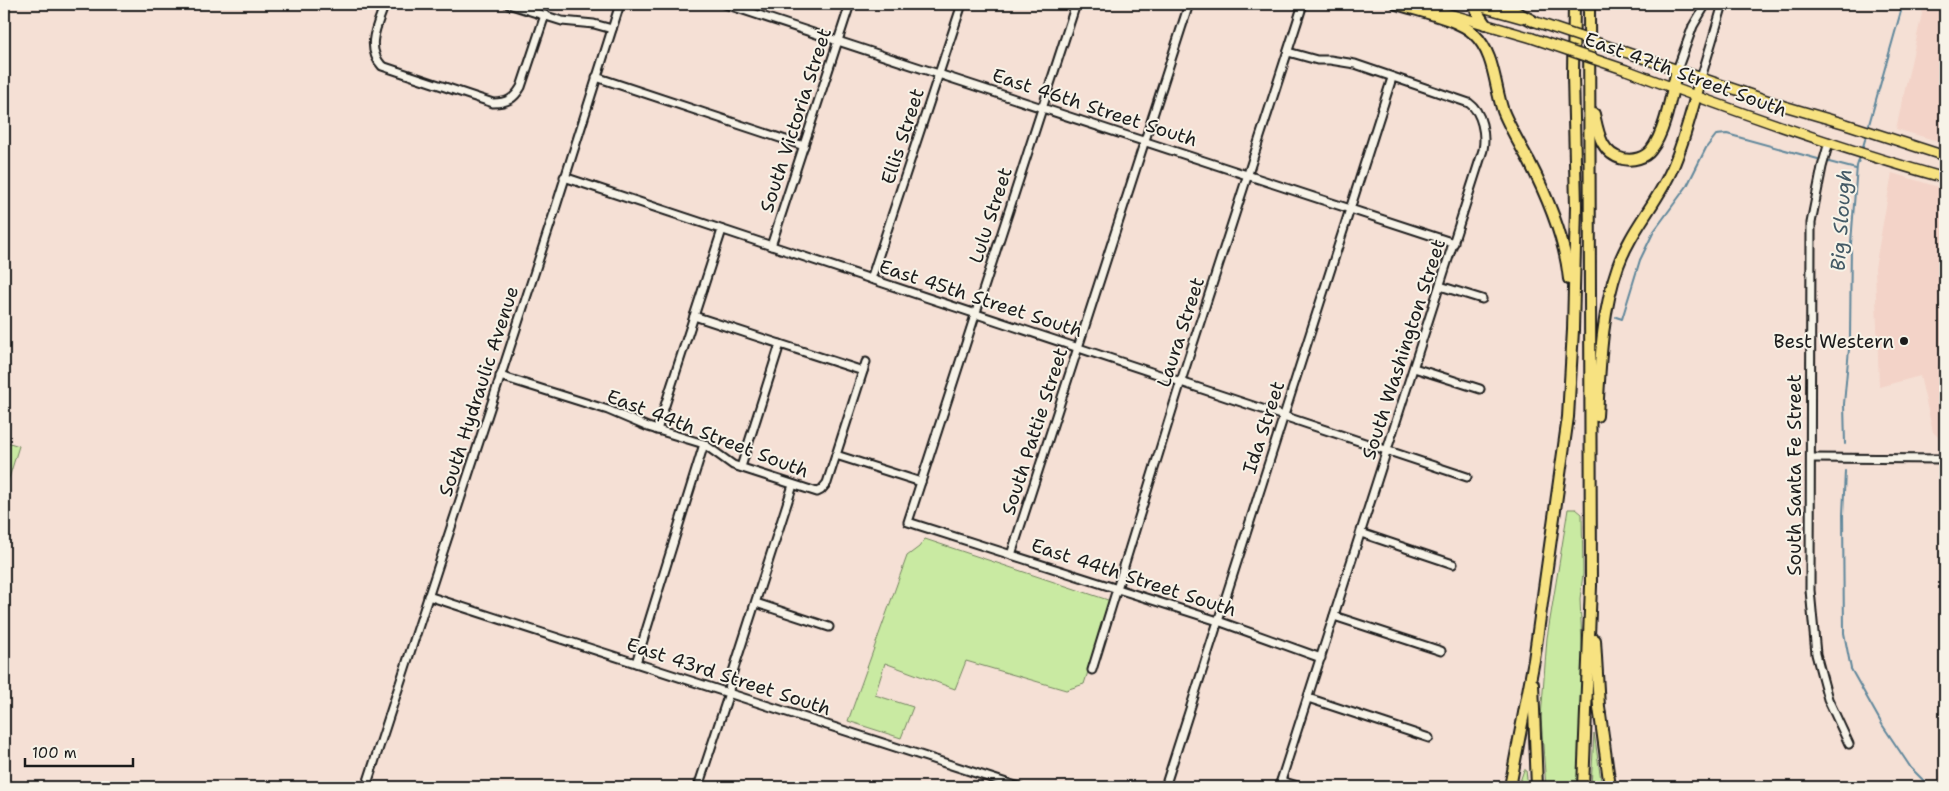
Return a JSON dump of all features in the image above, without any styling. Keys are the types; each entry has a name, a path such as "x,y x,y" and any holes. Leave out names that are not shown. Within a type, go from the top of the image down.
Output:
{"highway":[{"path":"1397,4 1462,25 1482,43 1494,70 1503,109 1552,210 1568,263 1574,330"},
{"path":"1473,4 1485,24"},
{"path":"1501,4 1533,21"},
{"path":"1510,787 1534,660 1568,417 1574,330 1576,206 1573,74 1574,18 1572,4"},
{"path":"1584,787 1592,517 1589,4"},
{"path":"1590,99 1601,141 1608,151 1618,158 1630,160 1640,158 1650,151 1663,122 1677,70"},
{"path":"1592,517 1600,360 1609,300 1618,266 1633,233 1672,169 1701,78"},
{"path":"1591,586 1599,707 1610,787"},
{"path":"1534,660 1533,694 1537,787"}],"main road":[{"name":"East 47th Street South","path":"1415,4 1532,38 1626,70 1695,97 1879,159 1945,178"},
{"name":"East 47th Street South","path":"1473,4 1533,21 1784,106 1848,124 1945,156"}],"street":[{"path":"385,4 372,48 382,66 389,70 479,99 499,103 510,100 517,95 544,16"},
{"path":"508,4 562,21 594,24 612,29"},
{"name":"South Hydraulic Avenue","path":"366,787 620,4"},
{"name":"East 46th Street South","path":"725,4 736,5 838,41 1454,243"},
{"name":"South Victoria Street","path":"771,246 850,4"},
{"name":"Ellis Street","path":"871,278 962,4"},
{"name":"Lulu Street","path":"908,522 1076,4"},
{"name":"South Pattie Street","path":"1011,555 1189,4"},
{"name":"Laura Street","path":"1092,670 1181,381 1304,4"},
{"path":"1677,70 1693,26 1706,4"},
{"path":"1701,78 1723,4"},
{"name":"South Washington Street","path":"1280,784 1484,144 1477,111 1469,103 1355,64 1317,60 1288,52"},
{"path":"596,77 804,146"},
{"name":"Ida Street","path":"1165,787 1392,78"},
{"name":"South Santa Fe Street","path":"1829,142 1811,223 1810,590 1816,654 1828,699 1850,744"},
{"name":"East 45th Street South","path":"564,178 871,278 1467,477"},
{"path":"657,430 722,230"},
{"path":"1440,286 1482,299"},
{"path":"694,316 863,371"},
{"path":"741,467 780,344"},
{"path":"866,362 836,455 921,482"},
{"path":"1414,368 1480,390"},
{"name":"East 44th Street South","path":"500,376 608,410 657,430 704,444 722,458 741,467 817,492 822,490 826,483 836,455"},
{"path":"636,663 704,444"},
{"path":"1811,458 1945,459"},
{"path":"698,787 729,694 730,681 793,485"},
{"name":"East 44th Street South","path":"908,522 1118,588 1321,658"},
{"path":"1361,533 1453,564"},
{"name":"East 43rd Street South","path":"428,596 1019,787"},
{"path":"756,603 829,627"},
{"path":"1334,616 1441,651"},
{"path":"1308,698 1429,738"},
{"path":"1280,784 1301,787"}],"shaded area":[{"path":"1924,5 1945,12 1945,143 1896,129"},
{"path":"1892,173 1945,189 1945,444 1933,432 1920,376 1879,387 1875,268"}],"green space":[{"path":"4,441 19,446 4,494"},
{"path":"1568,509 1576,509 1582,514 1583,574 1580,599 1583,668 1578,787 1546,787 1541,718 1547,638"},
{"path":"925,539 1111,601 1084,684 1066,690 966,661 955,689 885,663 875,695 913,707 901,738 848,721 907,556 919,547"},
{"path":"1594,733 1602,787 1591,787"},
{"path":"1524,770 1526,770 1528,787 1518,787"}],"waterway":[{"name":"Big Slough","path":"1868,128 1903,4"},
{"name":"Big Slough","path":"1862,150 1867,133"},
{"path":"1616,317 1622,319 1640,260 1654,231 1687,186 1706,148 1716,135 1727,134 1818,159"},
{"name":"Big Slough","path":"1845,444 1844,404 1850,338 1851,243 1857,166 1860,157"},
{"path":"1829,162 1856,169"},
{"name":"Big Slough","path":"1845,471 1843,515 1844,633 1851,669 1883,726 1911,768 1930,787"}],"place":[{"name":"Best Western","path":"1904,341"}]}
